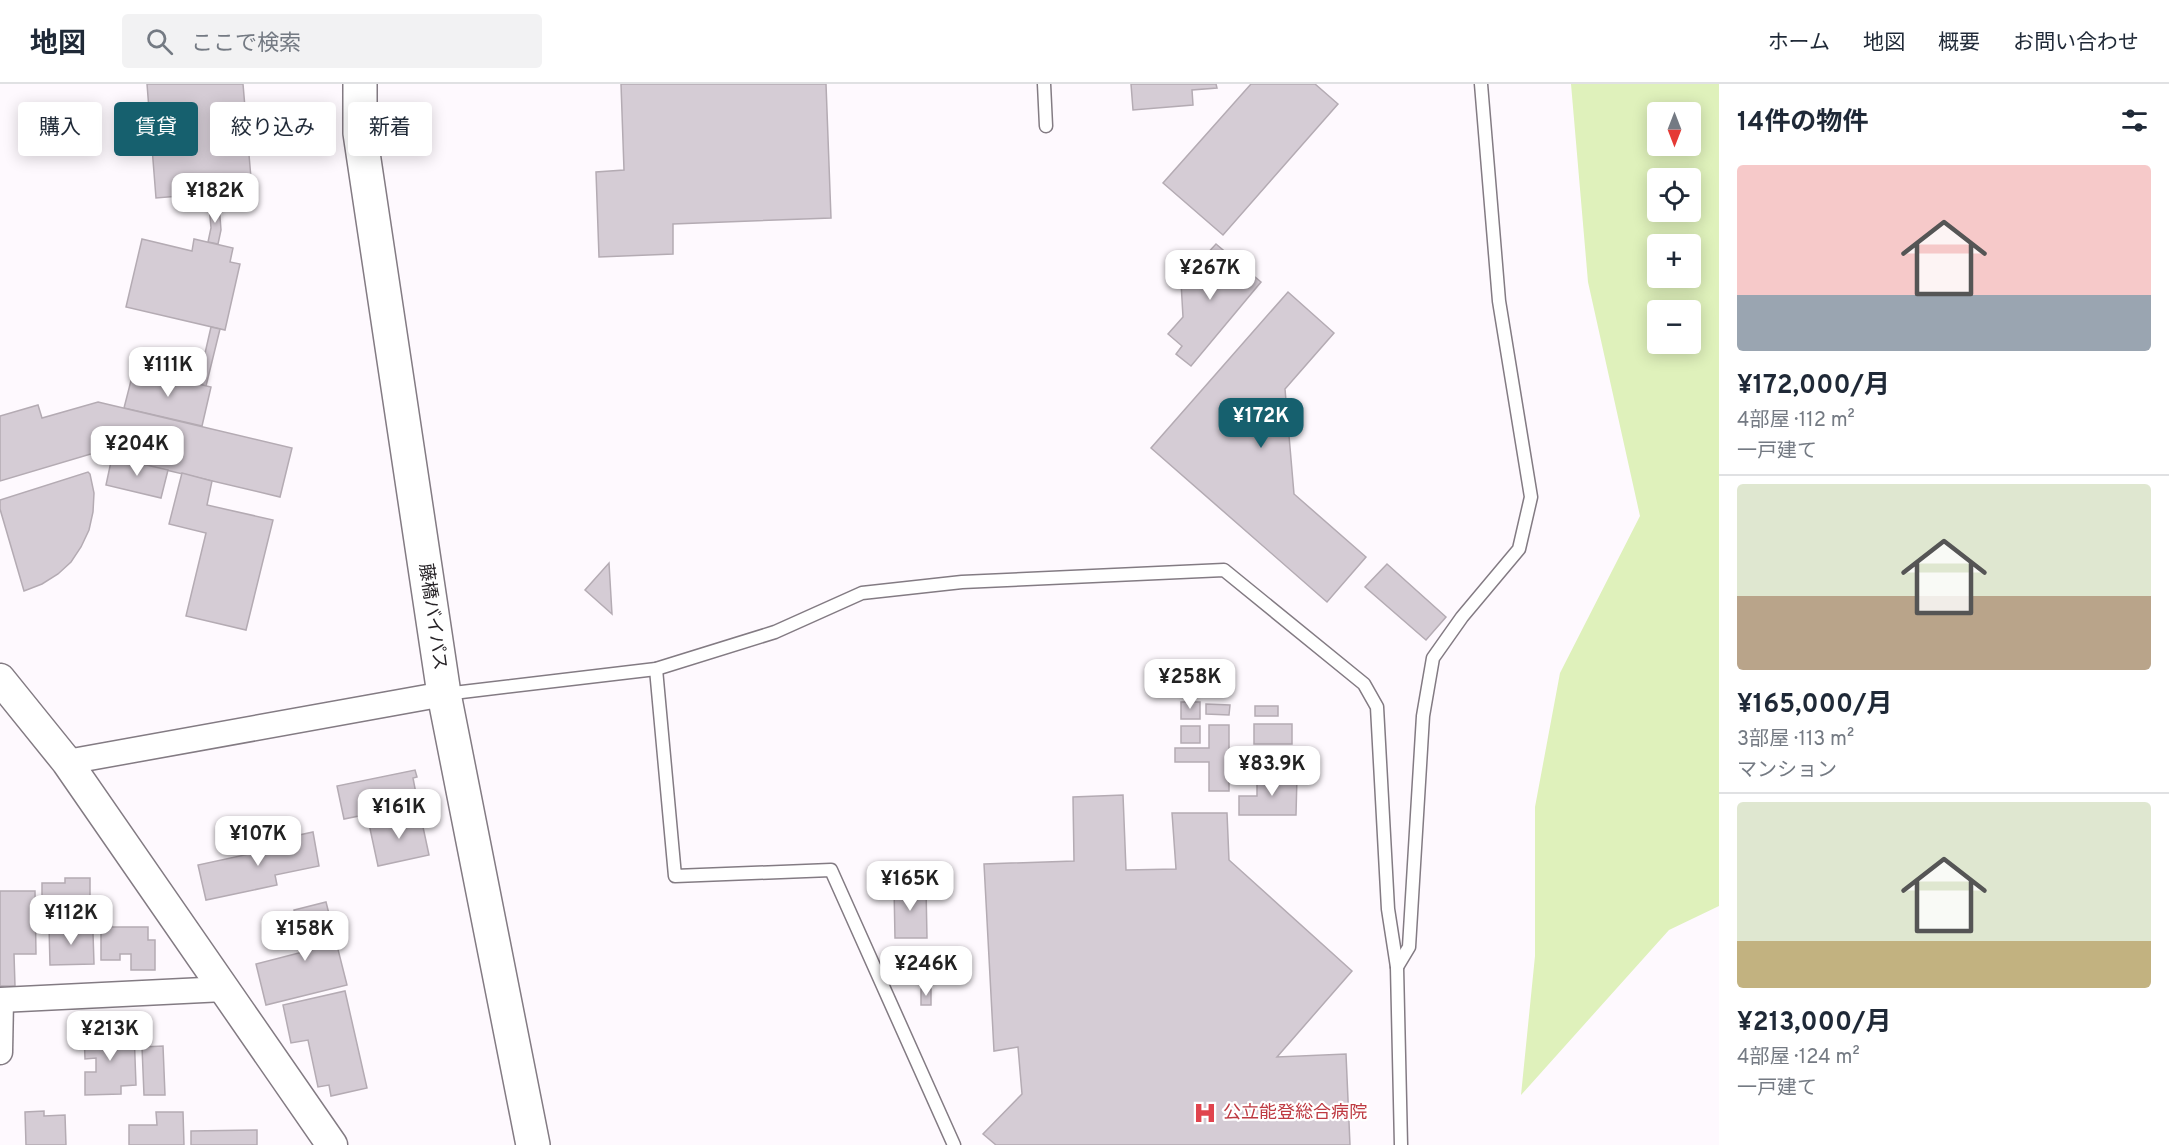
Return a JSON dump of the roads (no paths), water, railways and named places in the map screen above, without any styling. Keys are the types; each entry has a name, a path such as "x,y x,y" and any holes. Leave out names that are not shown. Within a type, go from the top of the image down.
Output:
{"highway":[{"name":"藤橋バイパス","path":"360,84 360,133 444,694 533,1145"}],"street":[{"path":"0,679 68,762 332,1145"},
{"path":"68,762 444,694"},
{"path":"0,1052 0,1000 224,989"}],"lane":[{"path":"1044,84 1046,126"},
{"path":"1397,967 1409,947 1423,716 1433,658 1462,616 1520,549 1531,497 1499,301 1481,84"},
{"path":"444,694 656,669 775,632 862,593 962,582 1224,570 1364,684 1377,707 1389,909 1397,967 1401,1145"},
{"path":"656,669 675,876 831,870 954,1145"}],"place":[{"name":"公立能登総合病院","path":"1205,1113"}]}
